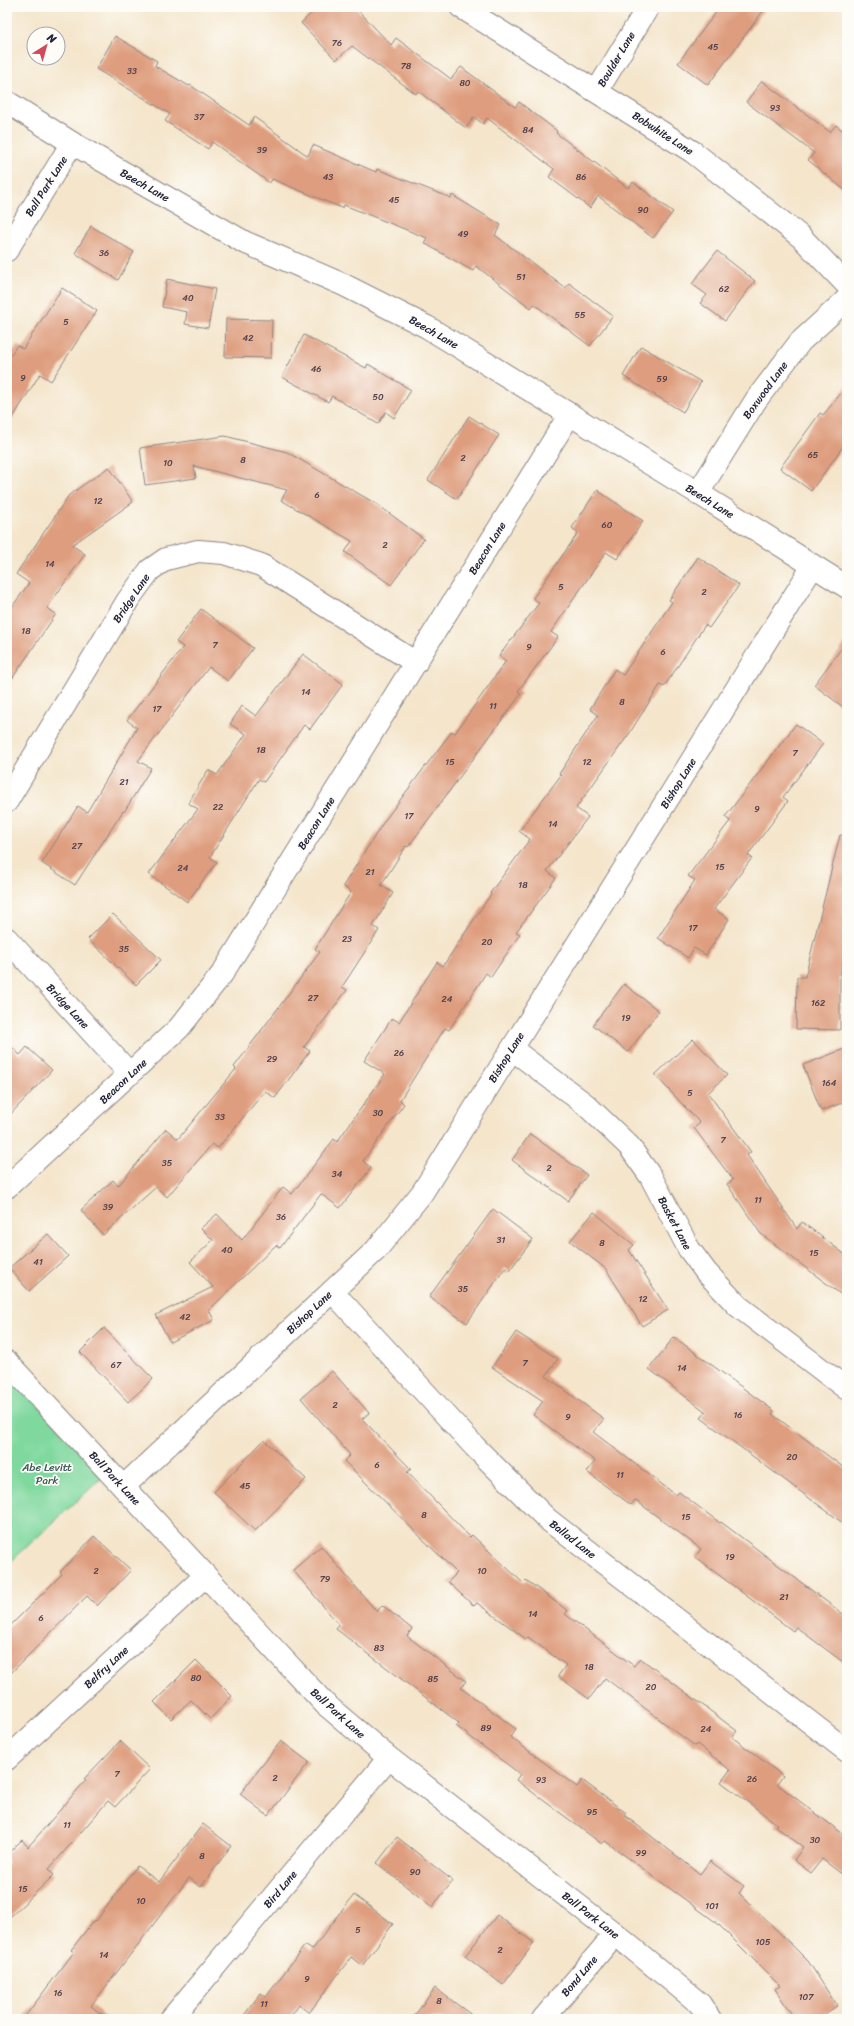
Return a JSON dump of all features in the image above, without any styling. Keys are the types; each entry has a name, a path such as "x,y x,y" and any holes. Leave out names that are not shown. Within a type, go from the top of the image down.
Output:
{"street":[{"name":"Bobwhite Lane","path":"461,7 693,152 801,237 847,285"},
{"name":"Boulder Lane","path":"597,91 648,7"},
{"name":"Beech Lane","path":"7,102 72,143 244,242 344,285 427,327 698,492 847,587"},
{"name":"Ball Park Lane","path":"7,250 72,143"},
{"name":"Boxwood Lane","path":"698,492 756,400 800,342 847,299"},
{"name":"Beacon Lane","path":"7,1187 179,1028 222,974 570,414"},
{"name":"Bridge Lane","path":"7,801 128,600 150,570 166,559 198,551 224,553 261,565 416,663"},
{"name":"Bishop Lane","path":"123,1487 376,1250 422,1193 813,566"},
{"name":"Bridge Lane","path":"7,939 130,1074"},
{"name":"Basket Lane","path":"512,1049 586,1104 629,1146 651,1177 689,1249 706,1272 738,1306 847,1389"},
{"name":"Ballad Lane","path":"332,1291 475,1447 547,1519 847,1751"},
{"name":"Ball Park Lane","path":"7,1362 325,1704 390,1758 615,1934 700,2004 710,2019"},
{"name":"Belfry Lane","path":"7,1759 205,1576"},
{"name":"Bird Lane","path":"170,2019 390,1758"},
{"name":"Bond Lane","path":"543,2019 615,1934"}],"green space":[{"name":"Abe Levitt Park","path":"7,1372 104,1476 7,1565"}],"building":[{"path":"318,7 355,7 391,45 396,38 451,79 461,67 515,107 519,102 557,131 556,133 628,188 633,182 673,212 653,238 598,196 590,208 549,177 554,169 487,118 483,124 474,117 466,128 418,91 416,94 352,46 336,60 301,23"},
{"path":"720,7 766,7 708,85 678,63"},
{"path":"115,36 157,61 155,66 189,86 190,85 249,125 254,117 308,156 313,145 376,172 377,169 451,198 452,195 501,225 495,235 565,288 569,283 613,316 590,346 534,304 531,308 476,266 473,271 424,243 427,238 344,205 342,208 272,179 270,183 212,142 208,149 165,121 170,114 96,69"},
{"path":"762,81 830,132 836,125 847,134 847,192 808,160 814,153 746,102"},
{"path":"91,226 134,252 118,280 75,253"},
{"path":"717,251 755,281 725,321 700,303 707,295 692,284"},
{"path":"167,279 215,289 208,328 185,324 187,312 162,307"},
{"path":"62,288 97,311 51,381 40,374 7,427 7,361 17,345 23,349"},
{"path":"226,319 272,320 271,358 225,357"},
{"path":"304,335 366,368 368,364 411,390 394,418 386,412 378,424 332,396 328,402 282,377"},
{"path":"641,346 701,382 683,412 623,376"},
{"path":"847,386 847,441 811,491 780,468 820,413 823,415"},
{"path":"469,416 499,435 457,499 428,480"},
{"path":"225,436 287,452 378,505 424,539 391,585 345,552 352,541 281,500 287,490 194,466 196,478 145,485 140,448"},
{"path":"109,467 133,502 72,545 85,554 47,608 56,614 7,686 7,614 29,583 16,574 69,495"},
{"path":"597,490 643,521 617,559 606,552 551,632 558,637 518,691 521,694 408,847 406,846 381,885 393,893 373,926 379,930 342,987 347,990 304,1047 310,1051 275,1098 265,1091 218,1148 212,1144 167,1197 156,1187 103,1235 81,1210 113,1180 118,1186 166,1129 178,1139 236,1069 234,1067 320,952 315,949 351,892 343,886 385,820 452,731 455,733 506,661 499,656 539,603 533,598 578,533 572,528"},
{"path":"698,557 739,585 709,628 705,625 664,687 660,685 629,734 576,808 588,817 547,871 556,878 516,932 520,934 491,977 486,973 449,1030 445,1028 400,1100 404,1104 363,1161 371,1168 340,1208 321,1194 280,1248 276,1245 209,1310 214,1320 170,1342 156,1315 213,1287 190,1262 213,1240 201,1228 217,1214 242,1240 283,1187 292,1194 334,1139 337,1142 385,1074 364,1061 392,1018 399,1022 437,962 443,966 491,894 490,893 530,839 519,831 561,775 559,774 598,715 590,709 615,669 623,675 672,602 669,600"},
{"path":"201,609 253,648 228,681 209,667 138,761 151,768 124,812 123,811 75,885 42,863 78,806 87,812 137,728 127,720 183,647 176,642"},
{"path":"847,641 847,710 814,685"},
{"path":"303,654 343,684 310,729 304,725 264,782 259,779 210,857 217,862 187,902 149,874 198,809 188,803 208,770 217,775 246,734 230,724 242,706 256,716"},
{"path":"796,724 823,744 783,797 788,801 748,855 752,858 714,909 729,919 706,955 694,948 688,958 658,938 695,880 688,876 730,821 725,817"},
{"path":"840,835 847,836 847,947 840,974 840,1030 796,1029 797,977 805,977"},
{"path":"113,914 161,960 136,985 88,939"},
{"path":"624,984 659,1011 628,1052 593,1025"},
{"path":"693,1039 727,1075 708,1093 751,1152 747,1155 797,1229 802,1222 847,1256 847,1299 761,1234 727,1184 733,1180 694,1128 700,1123 655,1075"},
{"path":"7,1042 20,1055 27,1047 52,1070 7,1118"},
{"path":"847,1048 847,1101 821,1111 803,1065"},
{"path":"530,1134 587,1175 568,1201 512,1160"},
{"path":"493,1209 533,1239 509,1271 505,1268 467,1323 429,1297"},
{"path":"594,1212 634,1245 629,1250 668,1310 642,1326 606,1269 570,1241"},
{"path":"48,1234 68,1256 29,1291 9,1268"},
{"path":"104,1328 153,1379 128,1402 80,1352"},
{"path":"516,1332 558,1359 546,1376 604,1419 593,1432 676,1495 679,1492 720,1523 721,1522 847,1617 847,1665 796,1627 793,1631 695,1557 701,1549 635,1500 631,1505 587,1472 595,1461 533,1415 543,1401 492,1367"},
{"path":"674,1337 774,1411 772,1414 847,1470 847,1526 701,1418 706,1412 649,1369"},
{"path":"332,1371 369,1413 362,1419 411,1469 407,1472 470,1537 472,1535 523,1583 526,1580 568,1611 565,1614 634,1666 640,1658 737,1731 732,1737 783,1776 777,1784 847,1837 847,1878 822,1859 811,1873 794,1860 803,1847 775,1826 777,1824 721,1782 730,1770 697,1744 695,1746 605,1678 589,1699 558,1676 566,1665 528,1637 526,1639 477,1603 474,1606 448,1582 457,1573 344,1461 350,1455 301,1398"},
{"path":"264,1440 306,1479 255,1531 214,1492"},
{"path":"94,1536 131,1570 97,1606 87,1596 7,1677 7,1629 62,1574 60,1572"},
{"path":"321,1546 377,1612 382,1605 412,1629 407,1636 466,1681 461,1688 516,1729 510,1737 577,1787 582,1780 626,1813 624,1815 700,1874 710,1861 744,1886 739,1893 808,1961 837,2006 817,2019 795,2019 775,1989 780,1986 717,1923 605,1841 602,1844 516,1780 520,1774 456,1726 459,1723 336,1629 339,1625 293,1570"},
{"path":"196,1660 232,1696 210,1719 191,1700 171,1719 154,1702"},
{"path":"120,1741 150,1769 115,1807 108,1801 49,1869 54,1875 7,1920 7,1854 22,1840 28,1847 86,1780 84,1779"},
{"path":"281,1741 309,1762 268,1816 240,1794"},
{"path":"203,1824 231,1846 201,1887 189,1878 91,2006 108,2019 23,2019 74,1952 71,1950 94,1920 96,1921 137,1866 159,1882"},
{"path":"397,1837 453,1881 432,1907 377,1863"},
{"path":"354,1895 393,1924 362,1966 351,1957 309,2013 299,2005 291,2016 296,2019 241,2019 261,1993 266,1997 305,1945 312,1950"},
{"path":"497,1915 534,1943 503,1985 465,1956"},
{"path":"435,1988 477,2019 412,2019"}]}
